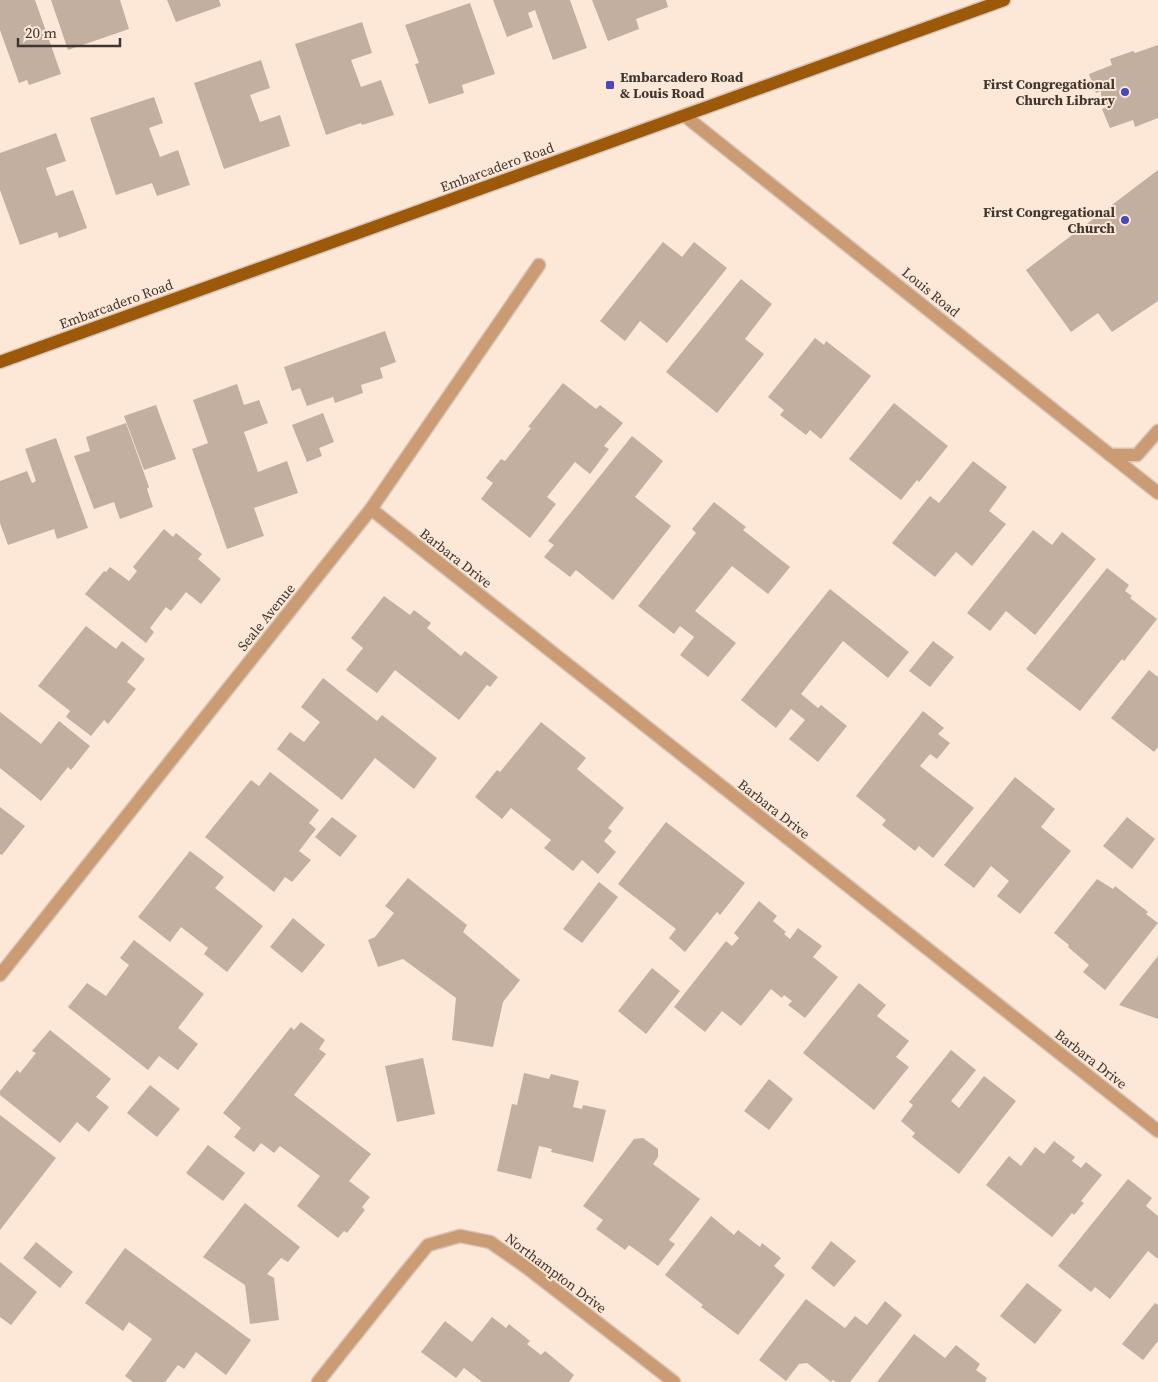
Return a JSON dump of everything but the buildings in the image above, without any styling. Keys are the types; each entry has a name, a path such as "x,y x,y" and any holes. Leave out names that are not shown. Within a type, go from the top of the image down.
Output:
{"main road":[{"name":"Embarcadero Road","path":"0,362 1004,0"}],"street":[{"name":"Louis Road","path":"684,116 1158,493"},
{"name":"Seale Avenue","path":"0,975 371,510 539,265"},
{"path":"1110,454 1137,454 1158,430"},
{"name":"Barbara Drive","path":"371,510 1158,1131"},
{"name":"Northampton Drive","path":"318,1382 404,1272 428,1245 460,1236 490,1242 526,1267 674,1382"}],"place":[{"name":"Embarcadero Road & Louis Road","path":"610,85"},
{"name":"First Congregational Church Library","path":"1125,92"},
{"name":"First Congregational Church","path":"1125,220"}]}
